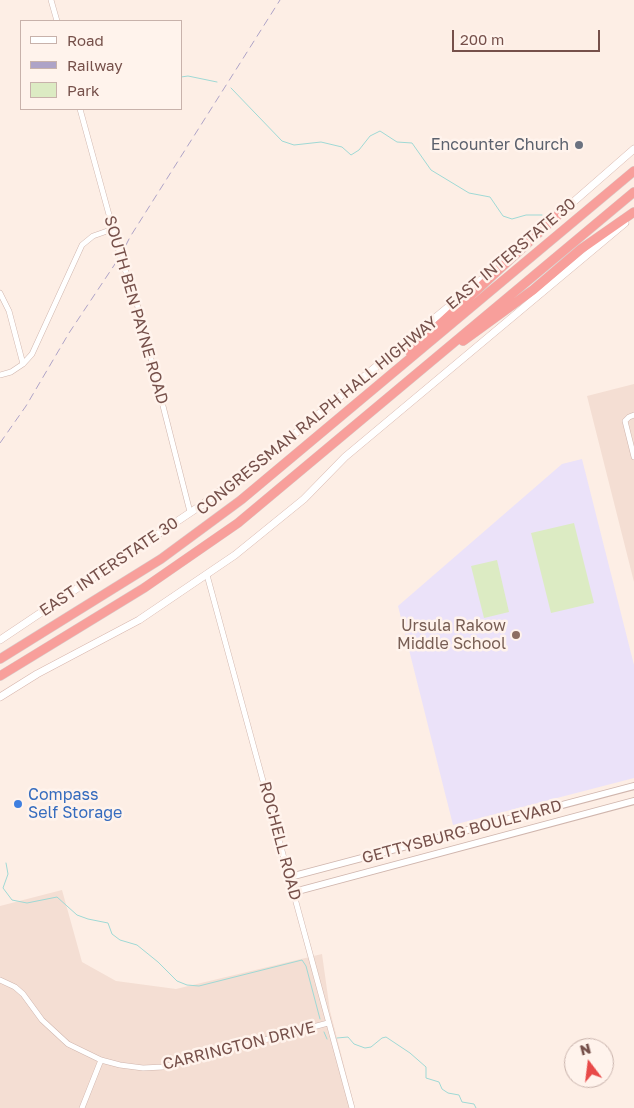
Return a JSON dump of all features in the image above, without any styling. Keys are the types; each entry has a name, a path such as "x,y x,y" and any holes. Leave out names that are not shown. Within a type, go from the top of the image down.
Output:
{"highway":[{"name":"CONGRESSMAN RALPH HALL HIGHWAY","path":"0,659 160,559 241,500 634,171"},
{"name":"CONGRESSMAN RALPH HALL HIGHWAY","path":"0,676 152,583 238,524 634,192"},
{"path":"426,366 533,290 581,249 634,214"},
{"path":"286,463 409,353 558,215"}],"main road":[{"name":"EAST INTERSTATE 30","path":"0,640 261,462 558,215 634,149"},
{"path":"0,697 37,674 139,620 235,555 291,510 345,457 634,214"}],"street":[{"path":"51,0 57,20"},
{"name":"SOUTH BEN PAYNE ROAD","path":"80,110 122,262 134,292 190,512"},
{"path":"0,375 11,372 23,364 32,354 82,245 92,236 113,229"},
{"path":"0,294 9,310 23,364"},
{"path":"634,415 626,419 634,457"},
{"name":"ROCHELL ROAD","path":"207,575 352,1108"},
{"name":"GETTYSBURG BOULEVARD","path":"290,877 634,786"},
{"name":"GETTYSBURG BOULEVARD","path":"294,892 634,801"},
{"name":"CARRINGTON DRIVE","path":"0,980 23,994 42,1020 68,1044 101,1060 135,1067 163,1067 328,1023"},
{"path":"82,1108 101,1060"}],"shaded area":[{"path":"634,384 634,582 587,396"},
{"name":"Ursula Rakow Middle School","path":"582,459 634,665 634,778 453,825 398,606 562,464"},
{"path":"62,890 82,962 116,981 176,989 322,954 330,1011 355,1108 0,1108 0,906"}],"green space":[{"path":"574,523 594,603 551,613 531,533"},
{"path":"497,560 509,612 484,618 471,566"}],"waterway":[{"path":"182,77 188,76 217,82"},
{"path":"231,88 282,141 294,145 321,142 342,147 351,155 359,150 370,136 380,131 397,142 412,143 431,170 469,193 490,197 503,216 512,219 526,215 542,215"},
{"path":"6,863 8,874 3,888 12,900 27,903 57,897 77,915 108,923 112,934 120,940 137,945 177,981 187,985 199,986 302,960 306,966 320,1019"},
{"path":"324,1032 327,1039"},
{"path":"337,1038 348,1037 354,1044 365,1048 371,1047 386,1037 410,1053 426,1067 426,1078 439,1082 442,1089 448,1093 459,1095 462,1102 474,1104 476,1108"}],"railway":[{"path":"0,443 26,406 69,333 121,255 130,237 280,0"}],"place":[{"name":"Encounter Church","path":"579,145"},
{"name":"Ursula Rakow Middle School","path":"516,635"},
{"name":"Compass Self Storage","path":"18,804"}]}
